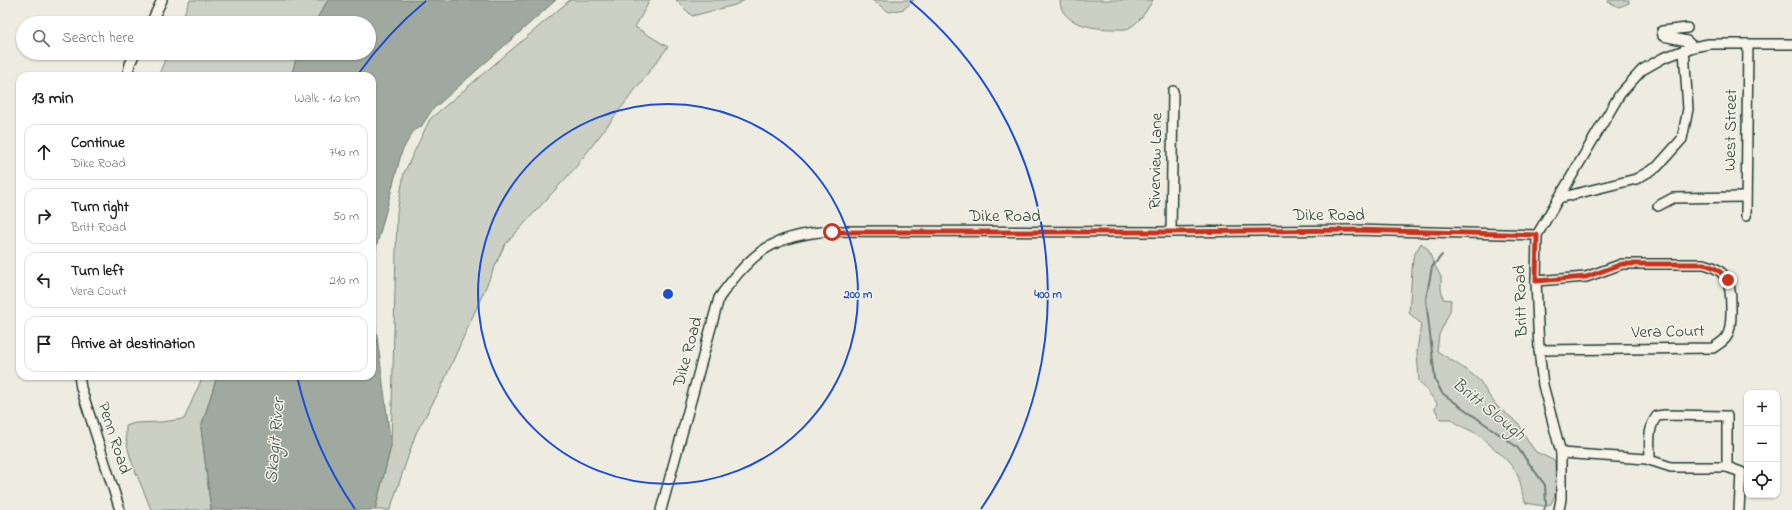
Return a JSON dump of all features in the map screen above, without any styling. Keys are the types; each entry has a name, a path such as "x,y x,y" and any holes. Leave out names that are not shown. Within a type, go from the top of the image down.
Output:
{"street":[{"path":"154,16 162,0"},
{"path":"1559,198 1636,179 1657,167 1682,138 1688,109 1687,41 1663,36 1662,31 1687,28"},
{"name":"Britt Road","path":"1559,510 1561,499 1561,453 1543,385 1539,350 1536,281 1537,235 1620,94 1642,70 1663,58 1688,48 1709,44 1792,44"},
{"name":"West Street","path":"1746,216 1745,197 1748,44"},
{"path":"128,72 132,60"},
{"name":"Riverview Lane","path":"1171,232 1173,91"},
{"path":"1658,206 1673,198 1745,197"},
{"name":"Dike Road","path":"661,510 719,298 741,269 763,250 786,238 807,233 832,232 1171,232 1355,230 1537,235"},
{"name":"Vera Court","path":"1536,281 1586,277 1622,264 1704,264 1714,267 1722,273 1731,288 1731,323 1728,335 1722,342 1713,348 1539,350"},
{"name":"Penn Road","path":"80,380 80,388 120,510"},
{"path":"1650,460 1650,429 1652,422 1657,416 1727,416 1727,467"},
{"path":"1561,453 1650,460 1671,467 1727,467 1741,472 1739,510"}],"shaded area":[{"path":"190,0 328,0 318,16 183,16"},
{"path":"570,0 650,0 635,27 668,47 575,168 504,246 440,390 416,433 390,510 375,510 391,446 397,212 404,173 430,119"},
{"path":"676,0 745,0 735,5 692,16"},
{"path":"872,0 914,0 904,9 889,12"},
{"path":"1060,0 1153,0 1143,16 1129,28 1106,29 1080,24 1072,20 1066,15"},
{"path":"1609,0 1629,0 1629,3 1619,7 1608,2"},
{"path":"165,60 296,60 292,72 160,72"},
{"path":"1421,243 1428,249 1441,277 1443,299 1451,300 1450,311 1439,335 1437,351 1468,371 1480,381 1496,405 1519,424 1527,440 1536,452 1555,461 1556,492 1551,504 1543,506 1526,503 1518,476 1507,460 1480,436 1452,419 1440,419 1435,409 1437,403 1419,381 1417,351 1421,324 1409,313 1413,257"},
{"path":"201,380 216,380 201,428 211,510 151,510 134,469 128,448 126,426 135,423 184,419"}],"water":[{"path":"328,0 556,0 432,110 421,127 414,130 402,151 376,248 376,72 292,72 296,60 376,60 376,16 318,16"},
{"name":"Skagit River","path":"376,328 391,446 375,510 211,510 201,428 216,380 376,380"}],"waterway":[{"name":"Britt Slough","path":"1442,255 1432,267 1426,299 1435,379 1442,393 1517,447 1545,485 1546,505 1544,510"}],"route":[{"path":"832,232 1171,232 1355,230 1537,235 1535,262 1536,281 1586,277 1622,264 1704,264 1714,267 1728,280"}]}
